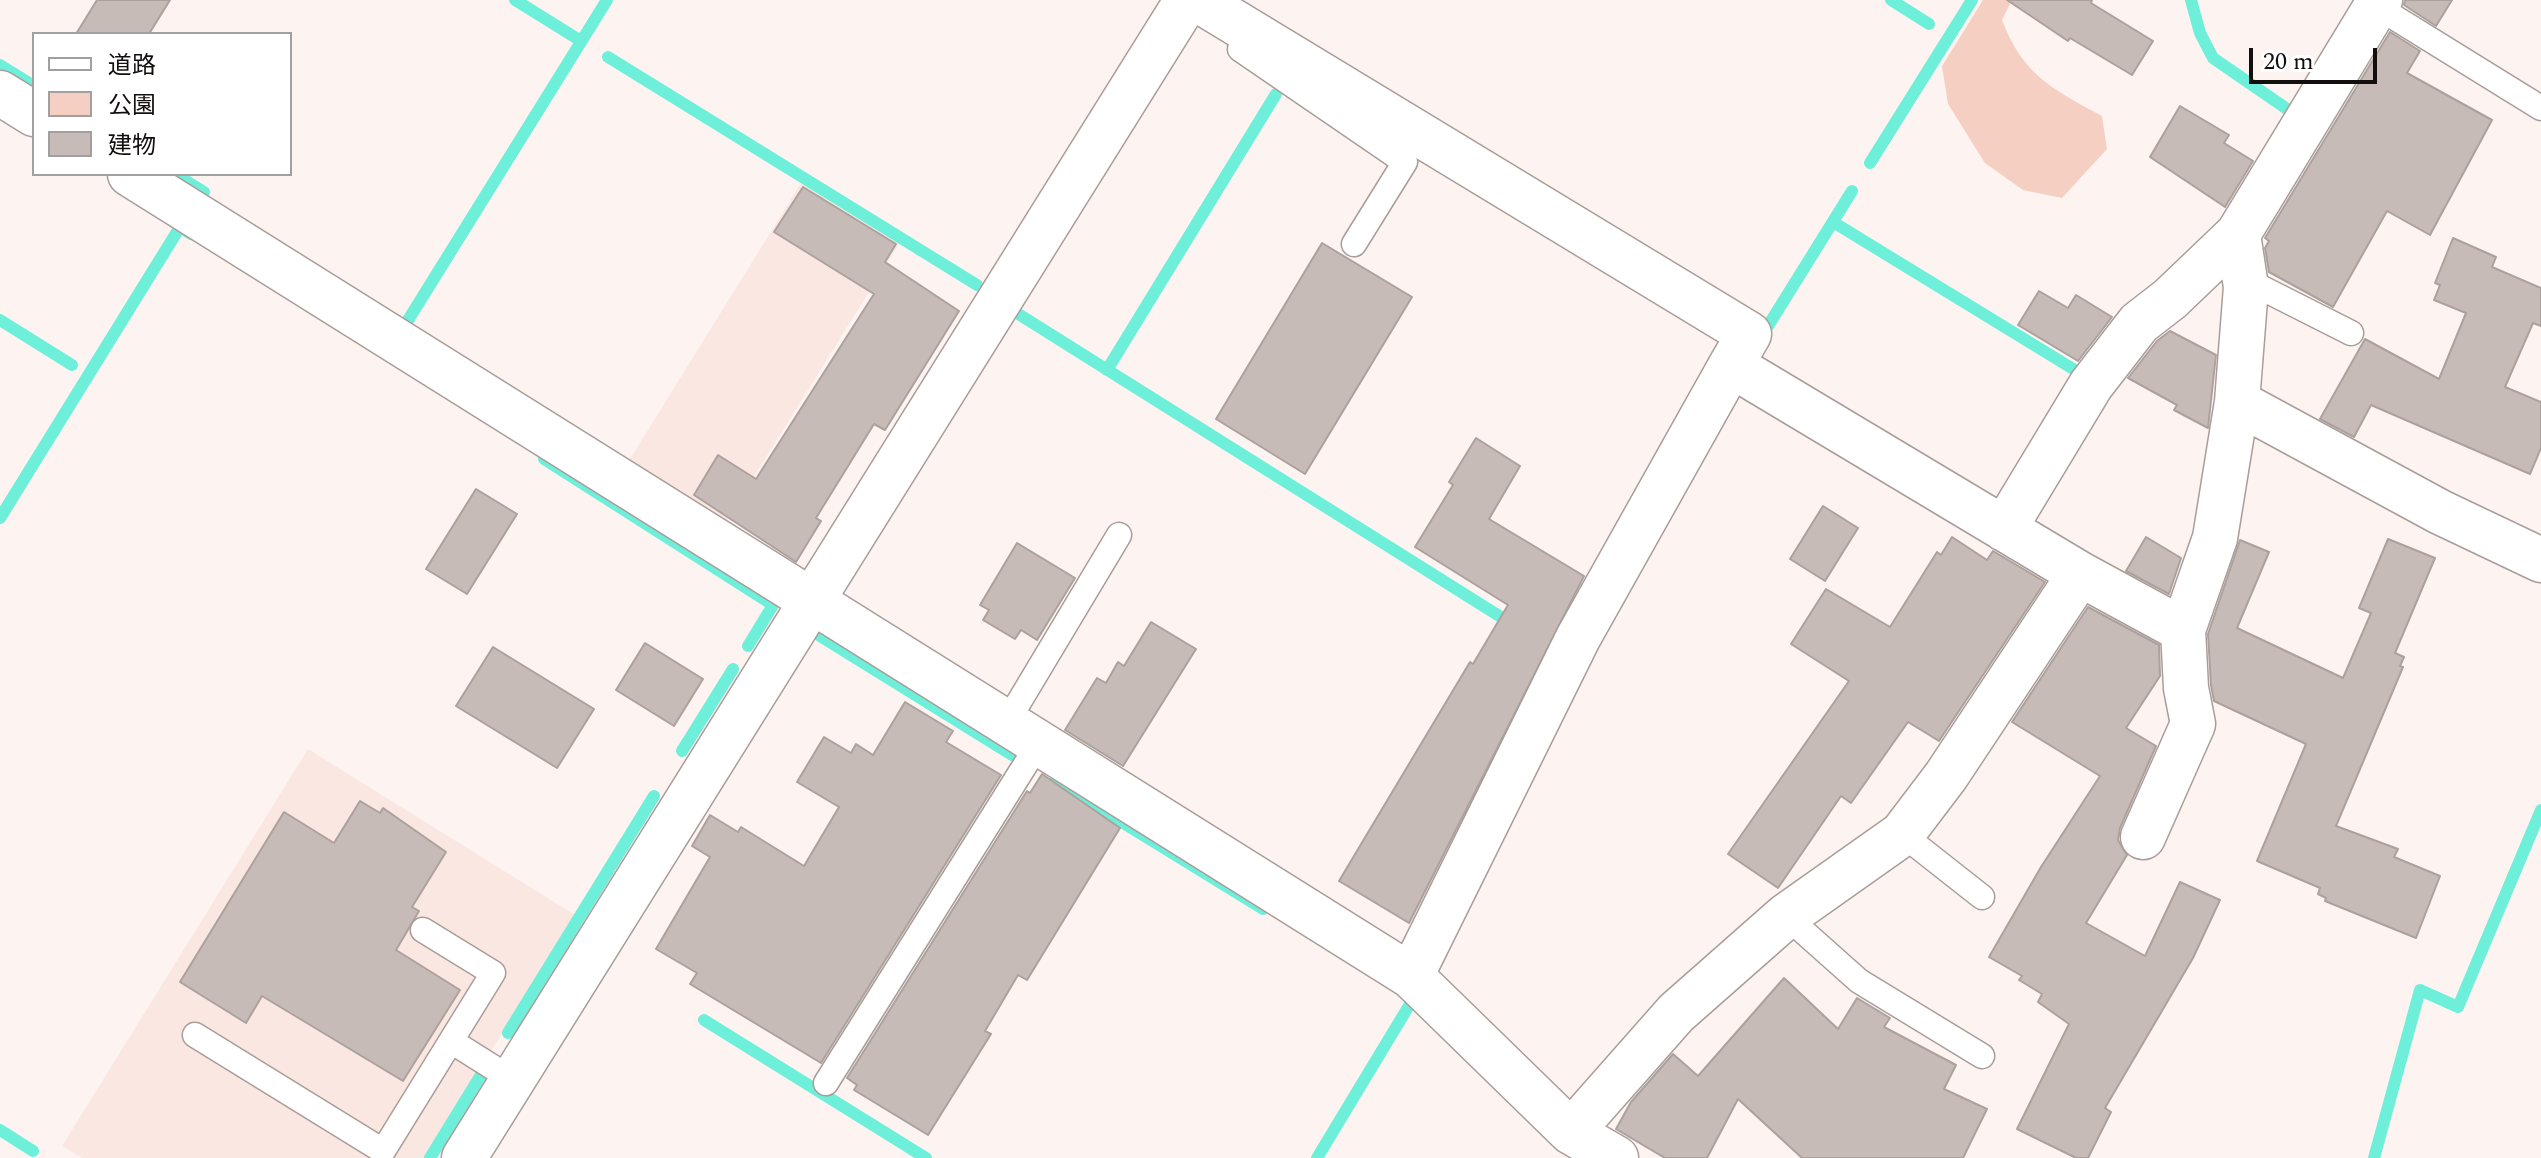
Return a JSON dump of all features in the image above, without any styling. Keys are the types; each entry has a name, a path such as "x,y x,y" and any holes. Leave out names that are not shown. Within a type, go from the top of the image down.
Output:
{"street":[{"path":"464,1158 1189,3 1749,334 1578,638 1411,976"},
{"path":"2004,529 2091,385 2139,323 2170,299 2238,234 2378,3"},
{"path":"0,93 32,113"},
{"path":"133,176 1411,976 1571,1132 1616,1158"},
{"path":"2143,837 2193,724 2186,688 2183,630 2215,538 2237,402 2246,287 2238,234"},
{"path":"1731,365 2080,574 2183,630"},
{"path":"2237,402 2440,512 2541,560"},
{"path":"1571,1132 1676,1013 1786,916 1902,834 1946,776 2080,574"}],"lane":[{"path":"1189,3 1405,162 1354,244"},
{"path":"2378,3 2541,108"},
{"path":"2246,287 2256,285 2351,333"},
{"path":"826,1083 1023,732 1119,535"},
{"path":"1902,834 1982,897"},
{"path":"1786,916 1859,981 1982,1056"},
{"path":"195,1035 383,1151 493,973 423,930"},
{"path":"451,1041 513,1080"}],"shaded area":[{"path":"801,183 899,244 722,528 625,467"},
{"path":"308,749 575,915 425,1158 82,1158 62,1146"}],"green space":[{"path":"1983,0 2012,0 2002,20 2019,54 2054,88 2102,116 2107,149 2062,198 2023,190 1985,163 1948,104 1942,66"}],"building":[{"path":"97,0 170,0 150,32 77,32"},
{"path":"2007,0 2092,0 2091,3 2153,41 2132,75 2070,38 2068,41"},
{"path":"2405,0 2452,0 2436,26 2404,5"},
{"path":"2390,32 2420,51 2407,73 2492,120 2430,235 2387,211 2333,307 2269,272 2265,248 2269,241 2265,238"},
{"path":"2180,106 2229,135 2224,143 2253,161 2225,207 2150,157"},
{"path":"803,187 896,244 885,262 959,311 885,430 874,424 816,518 821,521 796,562 694,495 718,455 756,479 874,294 774,232"},
{"path":"2453,238 2496,257 2492,267 2541,288 2541,326 2533,323 2505,387 2541,402 2541,448 2530,474 2371,405 2354,437 2320,419 2365,339 2439,379 2466,313 2434,300 2440,285 2435,283"},
{"path":"1322,243 1412,297 1305,474 1216,419"},
{"path":"2039,291 2068,308 2076,295 2112,317 2078,361 2018,325"},
{"path":"2170,331 2216,355 2208,428 2174,410 2177,405 2128,378 2157,341"},
{"path":"1476,438 1520,466 1489,519 1584,576 1409,923 1339,881 1470,662 1473,664 1508,605 1415,547 1453,485 1449,482"},
{"path":"476,489 517,514 467,594 426,569"},
{"path":"1823,506 1858,528 1825,581 1790,559"},
{"path":"1952,537 1987,560 1993,551 2045,582 1939,741 1908,722 1851,803 1841,796 1778,888 1728,854 1849,681 1791,644 1826,589 1890,627 1937,552 1941,555"},
{"path":"2146,537 2181,558 2169,594 2126,571"},
{"path":"2388,539 2435,558 2395,653 2404,657 2400,666 2403,667 2336,826 2398,849 2394,857 2440,876 2416,938 2325,901 2326,898 2318,894 2320,888 2257,861 2306,744 2214,701 2211,685 2208,634 2240,540 2269,552 2237,628 2343,678 2371,613 2359,608"},
{"path":"1017,543 1075,578 1037,640 1021,630 1015,639 983,620 989,610 980,605"},
{"path":"2088,607 2159,645 2160,676 2126,728 2156,746 2120,828 2118,840 2127,855 2086,923 2145,956 2180,882 2220,900 2193,958 2105,1108 2111,1112 2088,1158 2076,1158 2017,1129 2069,1024 2038,1002 2042,994 2019,980 2022,976 1989,957 2041,867 2100,776 2012,722"},
{"path":"1151,622 1196,649 1123,766 1065,730 1097,678 1106,683 1118,662 1124,666"},
{"path":"645,643 703,679 674,726 616,690"},
{"path":"493,647 594,709 557,768 456,706"},
{"path":"905,702 953,731 946,742 1001,775 821,1063 690,984 697,973 656,949 710,857 692,846 710,815 738,832 741,827 804,866 839,807 797,782 824,737 851,753 856,744 873,755"},
{"path":"1042,774 1120,828 1027,980 1018,975 985,1031 991,1034 928,1135 854,1090 857,1085 847,1078 1027,791 1030,793"},
{"path":"360,801 380,813 383,808 446,852 412,907 419,911 396,950 460,990 403,1081 262,996 246,1023 180,982 284,812 334,843"},
{"path":"1784,978 1838,1029 1857,998 1890,1018 1884,1027 1956,1065 1944,1089 1987,1109 1963,1158 1802,1158 1738,1099 1707,1158 1665,1158 1616,1129 1631,1102 1673,1054 1698,1076"}],"waterway":[{"path":"515,0 581,41"},
{"path":"405,325 607,0"},
{"path":"1891,0 1929,24"},
{"path":"1870,163 1972,0"},
{"path":"2191,0 2200,33 2213,58 2290,111"},
{"path":"608,57 977,285"},
{"path":"0,65 32,85"},
{"path":"1107,370 1276,94"},
{"path":"178,176 204,192"},
{"path":"1763,334 1852,191"},
{"path":"1833,222 2083,375"},
{"path":"0,518 180,227 191,234"},
{"path":"1020,315 1512,624"},
{"path":"0,320 72,365"},
{"path":"544,459 773,605 748,646"},
{"path":"820,636 1012,755"},
{"path":"682,751 733,669"},
{"path":"1055,781 1263,909"},
{"path":"508,1033 654,796"},
{"path":"2374,1158 2420,990 2458,1007 2541,810"},
{"path":"1317,1158 1410,1004"},
{"path":"704,1020 926,1158"},
{"path":"430,1158 481,1075"},
{"path":"0,1130 33,1151"}]}
